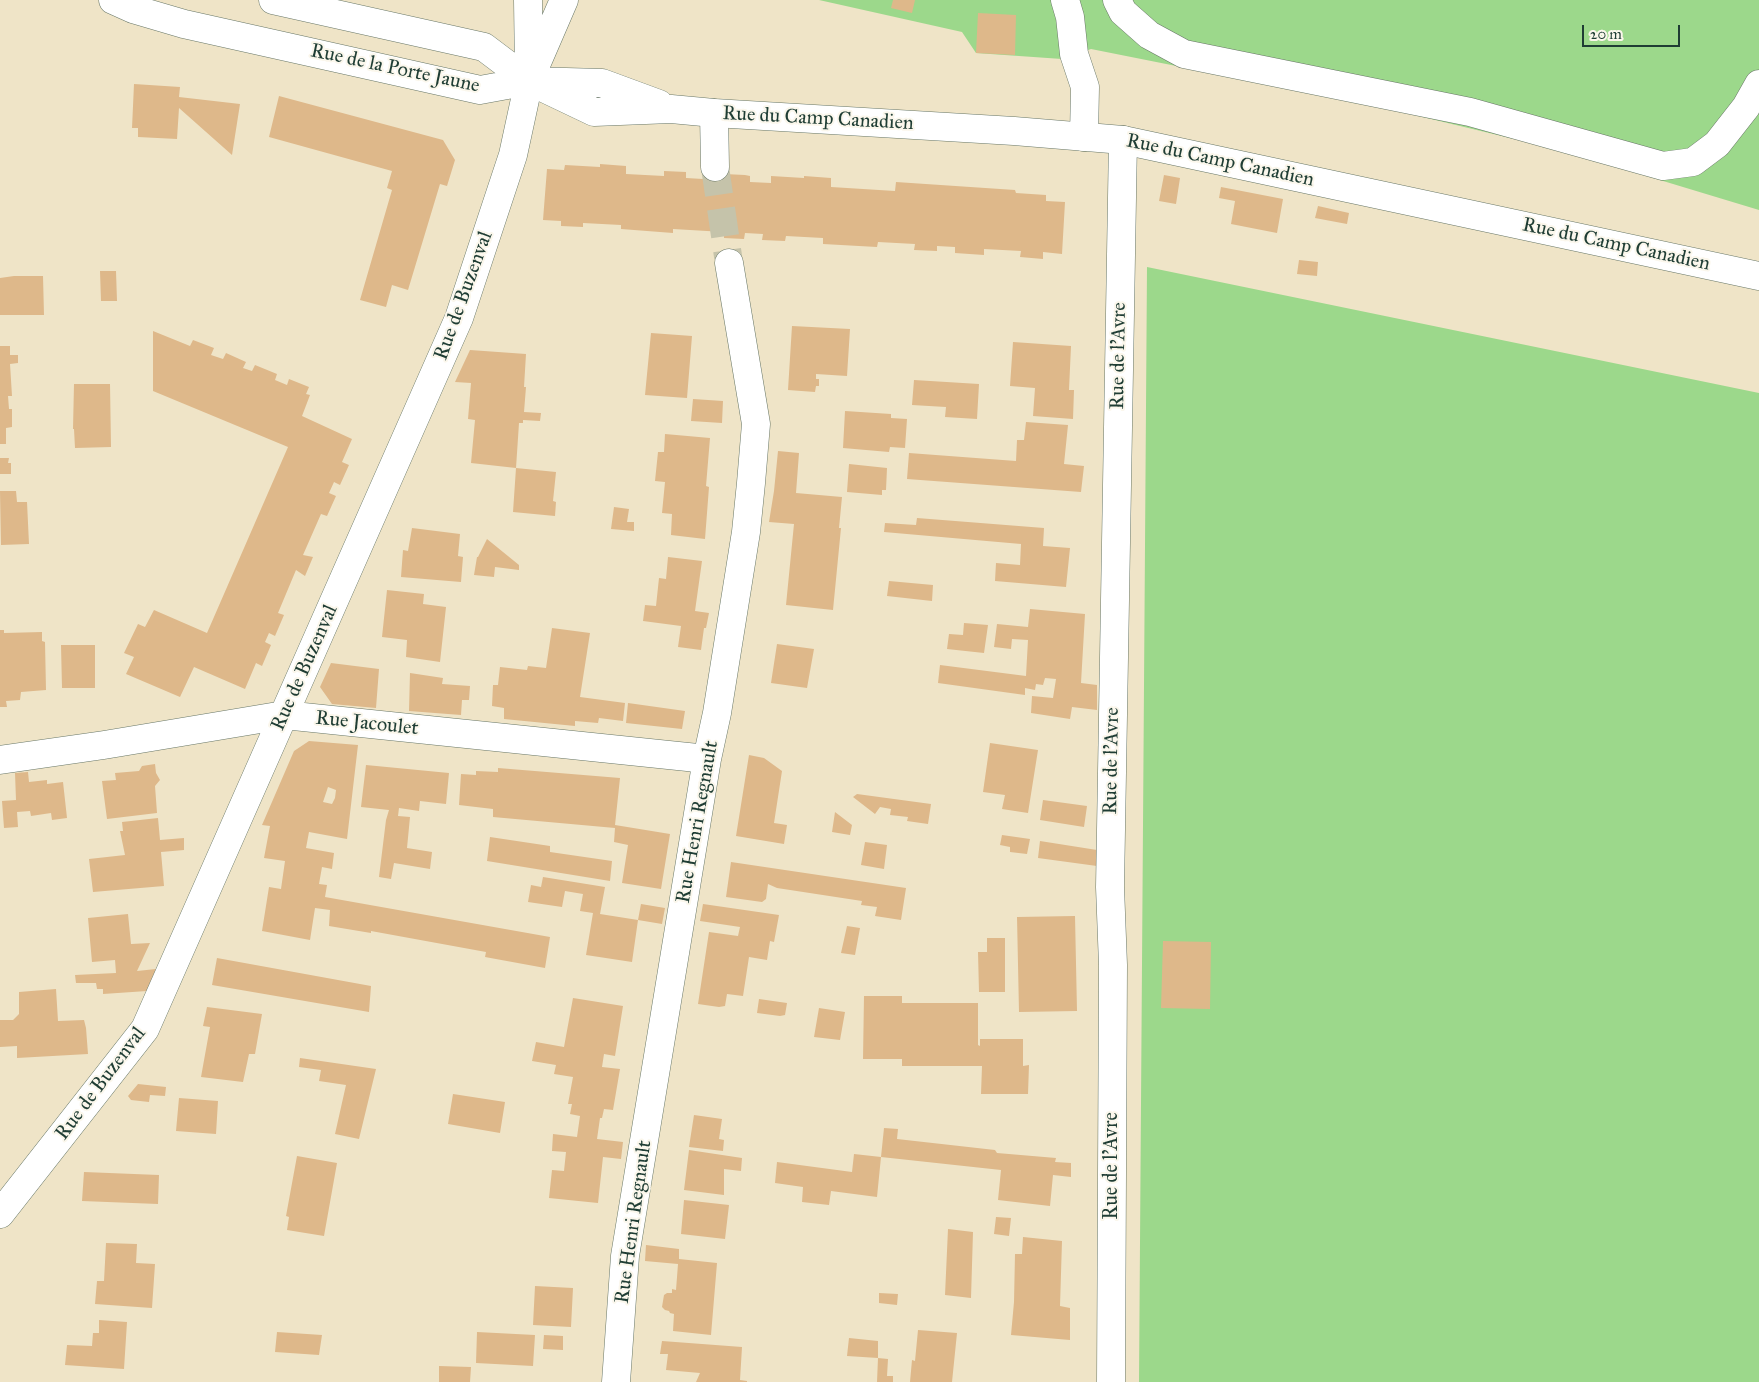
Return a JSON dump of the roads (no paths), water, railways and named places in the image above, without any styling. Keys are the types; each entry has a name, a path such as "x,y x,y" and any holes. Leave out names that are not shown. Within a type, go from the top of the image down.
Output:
{"street":[{"name":"Rue de la Porte Jaune","path":"113,0 133,9 184,24 480,90 529,81"},
{"name":"Rue de la Porte Jaune","path":"272,0 484,47 529,81"},
{"name":"Rue de Buzenval","path":"528,0 529,81"},
{"name":"Rue de Buzenval","path":"0,1214 145,1029 459,318 513,156 529,81 564,0"},
{"path":"1065,0 1070,17 1074,54 1086,87 1084,137"},
{"path":"1117,0 1123,12 1149,35 1184,54 1470,112 1663,166 1693,162 1717,144 1753,110 1759,84"},
{"name":"Rue du Camp Canadien","path":"529,81 594,112 672,108 714,113 1123,140 1759,276"},
{"path":"714,113 715,167"},
{"name":"Rue de l'Avre","path":"1111,1382 1113,964 1110,887 1123,140"},
{"name":"Rue Henri Regnault","path":"616,1382 625,1256 746,532 756,424 729,263"},
{"name":"Rue Jacoulet","path":"0,760 284,715 707,759"}],"tunnel":[{"path":"715,167 729,263"}]}
